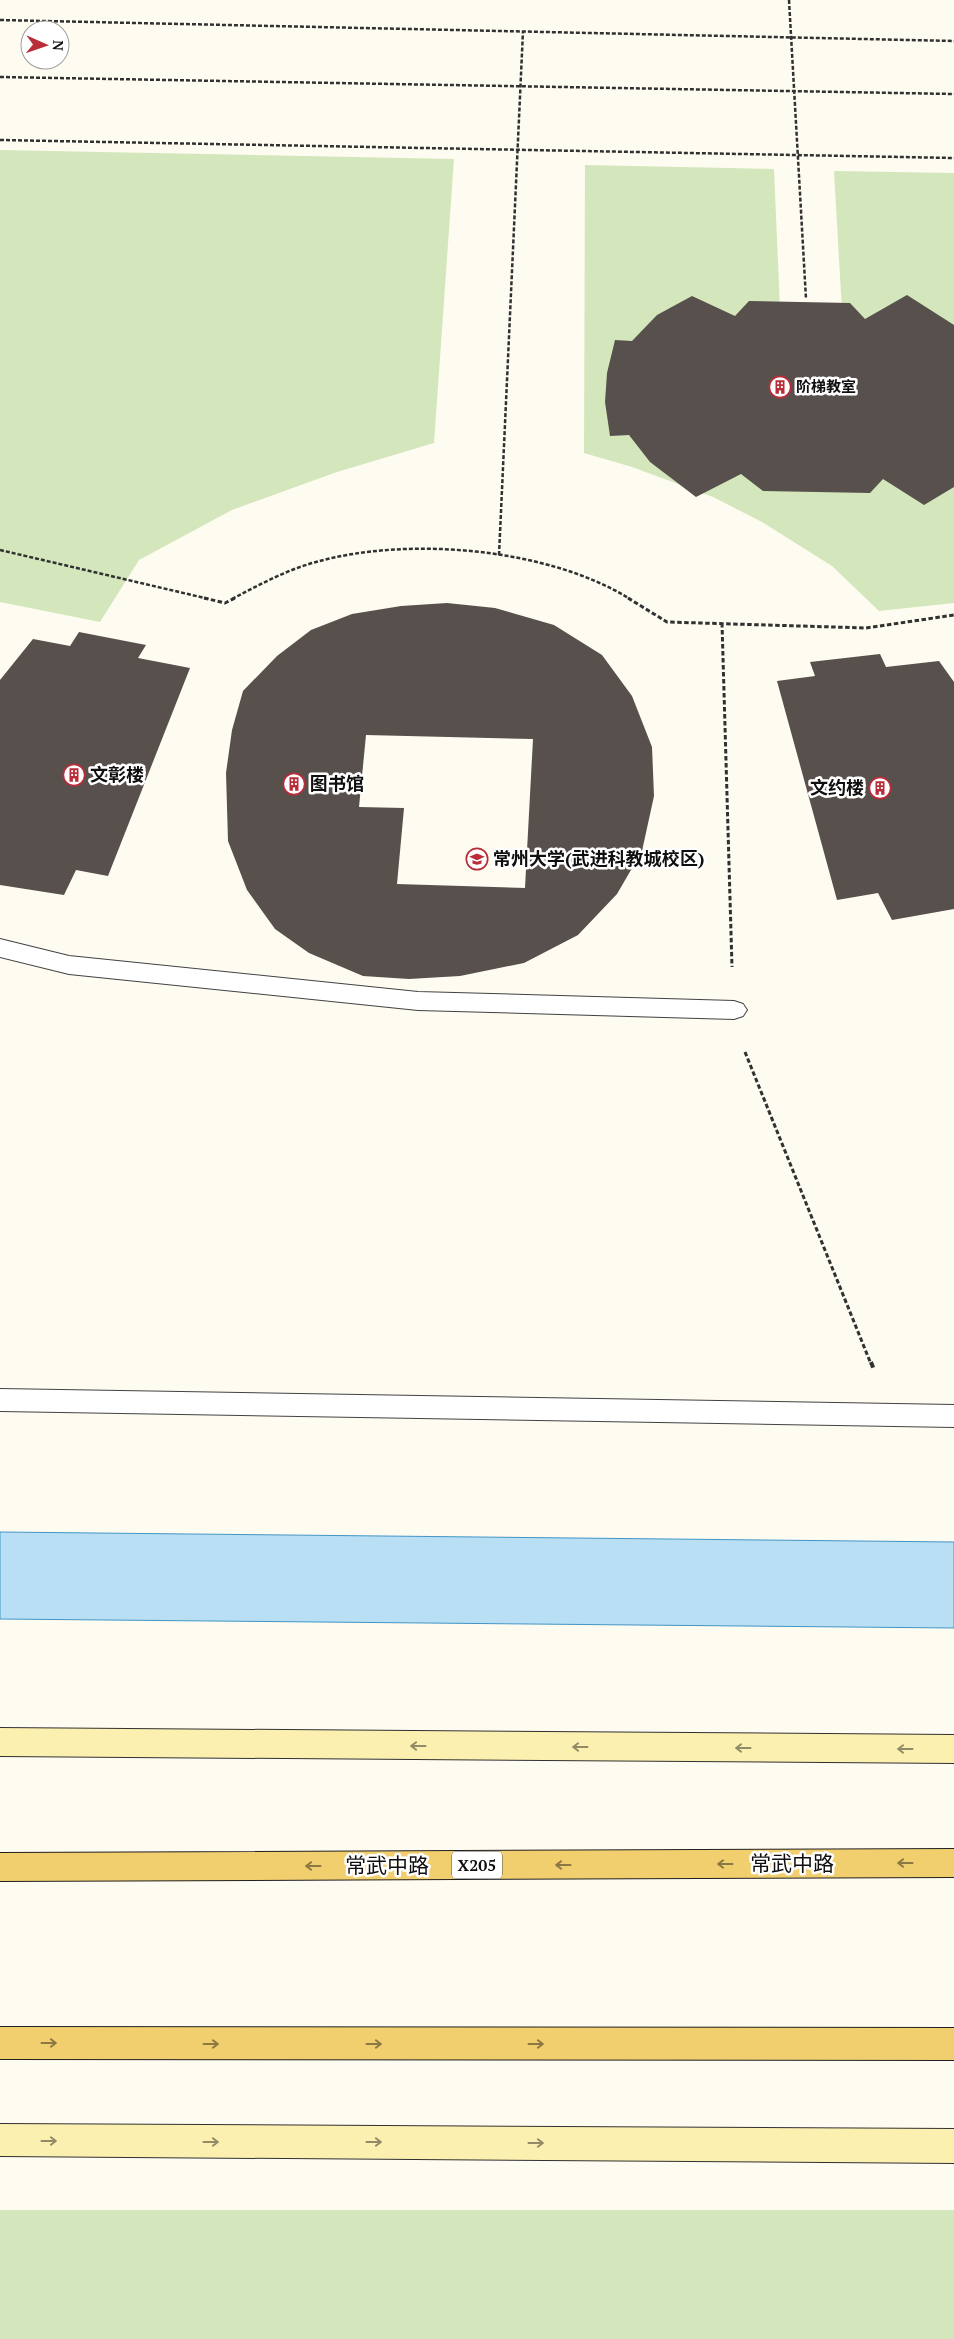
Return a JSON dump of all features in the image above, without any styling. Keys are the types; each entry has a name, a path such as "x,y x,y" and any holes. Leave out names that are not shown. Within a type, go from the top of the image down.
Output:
{"main road":[{"name":"常武中路","path":"0,1867 954,1863"},
{"path":"0,2044 954,2044"}],"street":[{"path":"0,1742 954,1749"},
{"path":"0,2140 954,2146"}],"lane":[{"path":"0,948 69,965 418,1001 734,1010"},
{"path":"0,1400 954,1416"}],"path":[{"path":"789,0 806,299"},
{"path":"0,20 954,41"},
{"path":"499,555 523,31"},
{"path":"0,77 954,94"},
{"path":"0,140 954,158"},
{"path":"0,550 225,603 275,577 316,562 380,550 439,549 499,555 561,568 622,594 667,622 866,628 954,615"}],"green space":[{"path":"0,150 454,159 434,443 337,472 232,510 139,560 100,622 0,602"},
{"path":"585,165 774,169 780,309 842,311 834,171 954,173 954,603 879,611 832,566 762,522 713,497 632,467 584,453"},
{"path":"0,2210 954,2210 954,2339 0,2339"}],"water":[{"path":"0,1532 954,1542 954,1628 0,1619"}],"building":[{"name":"阶梯教室","path":"907,295 954,325 954,487 924,505 883,479 870,493 763,491 741,474 696,497 650,462 629,435 610,436 605,402 607,373 615,340 632,341 657,315 692,296 735,316 749,301 850,303 865,319"},
{"name":"图书馆","path":"447,603 495,608 554,625 602,655 632,696 652,747 654,796 642,851 617,894 578,935 524,963 460,976 409,979 363,976 309,953 275,929 247,890 228,841 226,773 232,730 243,691 277,656 311,630 352,614 401,606","holes":["366,735 533,739 525,888 397,884 404,808 359,807"]},
{"name":"文彰楼","path":"79,632 146,645 138,658 190,668 108,876 76,870 64,895 0,885 0,680 33,639 70,646"},
{"name":"文约楼","path":"880,654 886,667 939,661 954,682 954,909 892,920 878,893 837,900 777,681 815,676 810,662"}],"place":[{"name":"阶梯教室","path":"780,387"},
{"name":"文彰楼","path":"74,775"},
{"name":"图书馆","path":"294,784"},
{"name":"文约楼","path":"880,788"},
{"name":"常州大学(武进科教城校区)","path":"477,859"}]}
